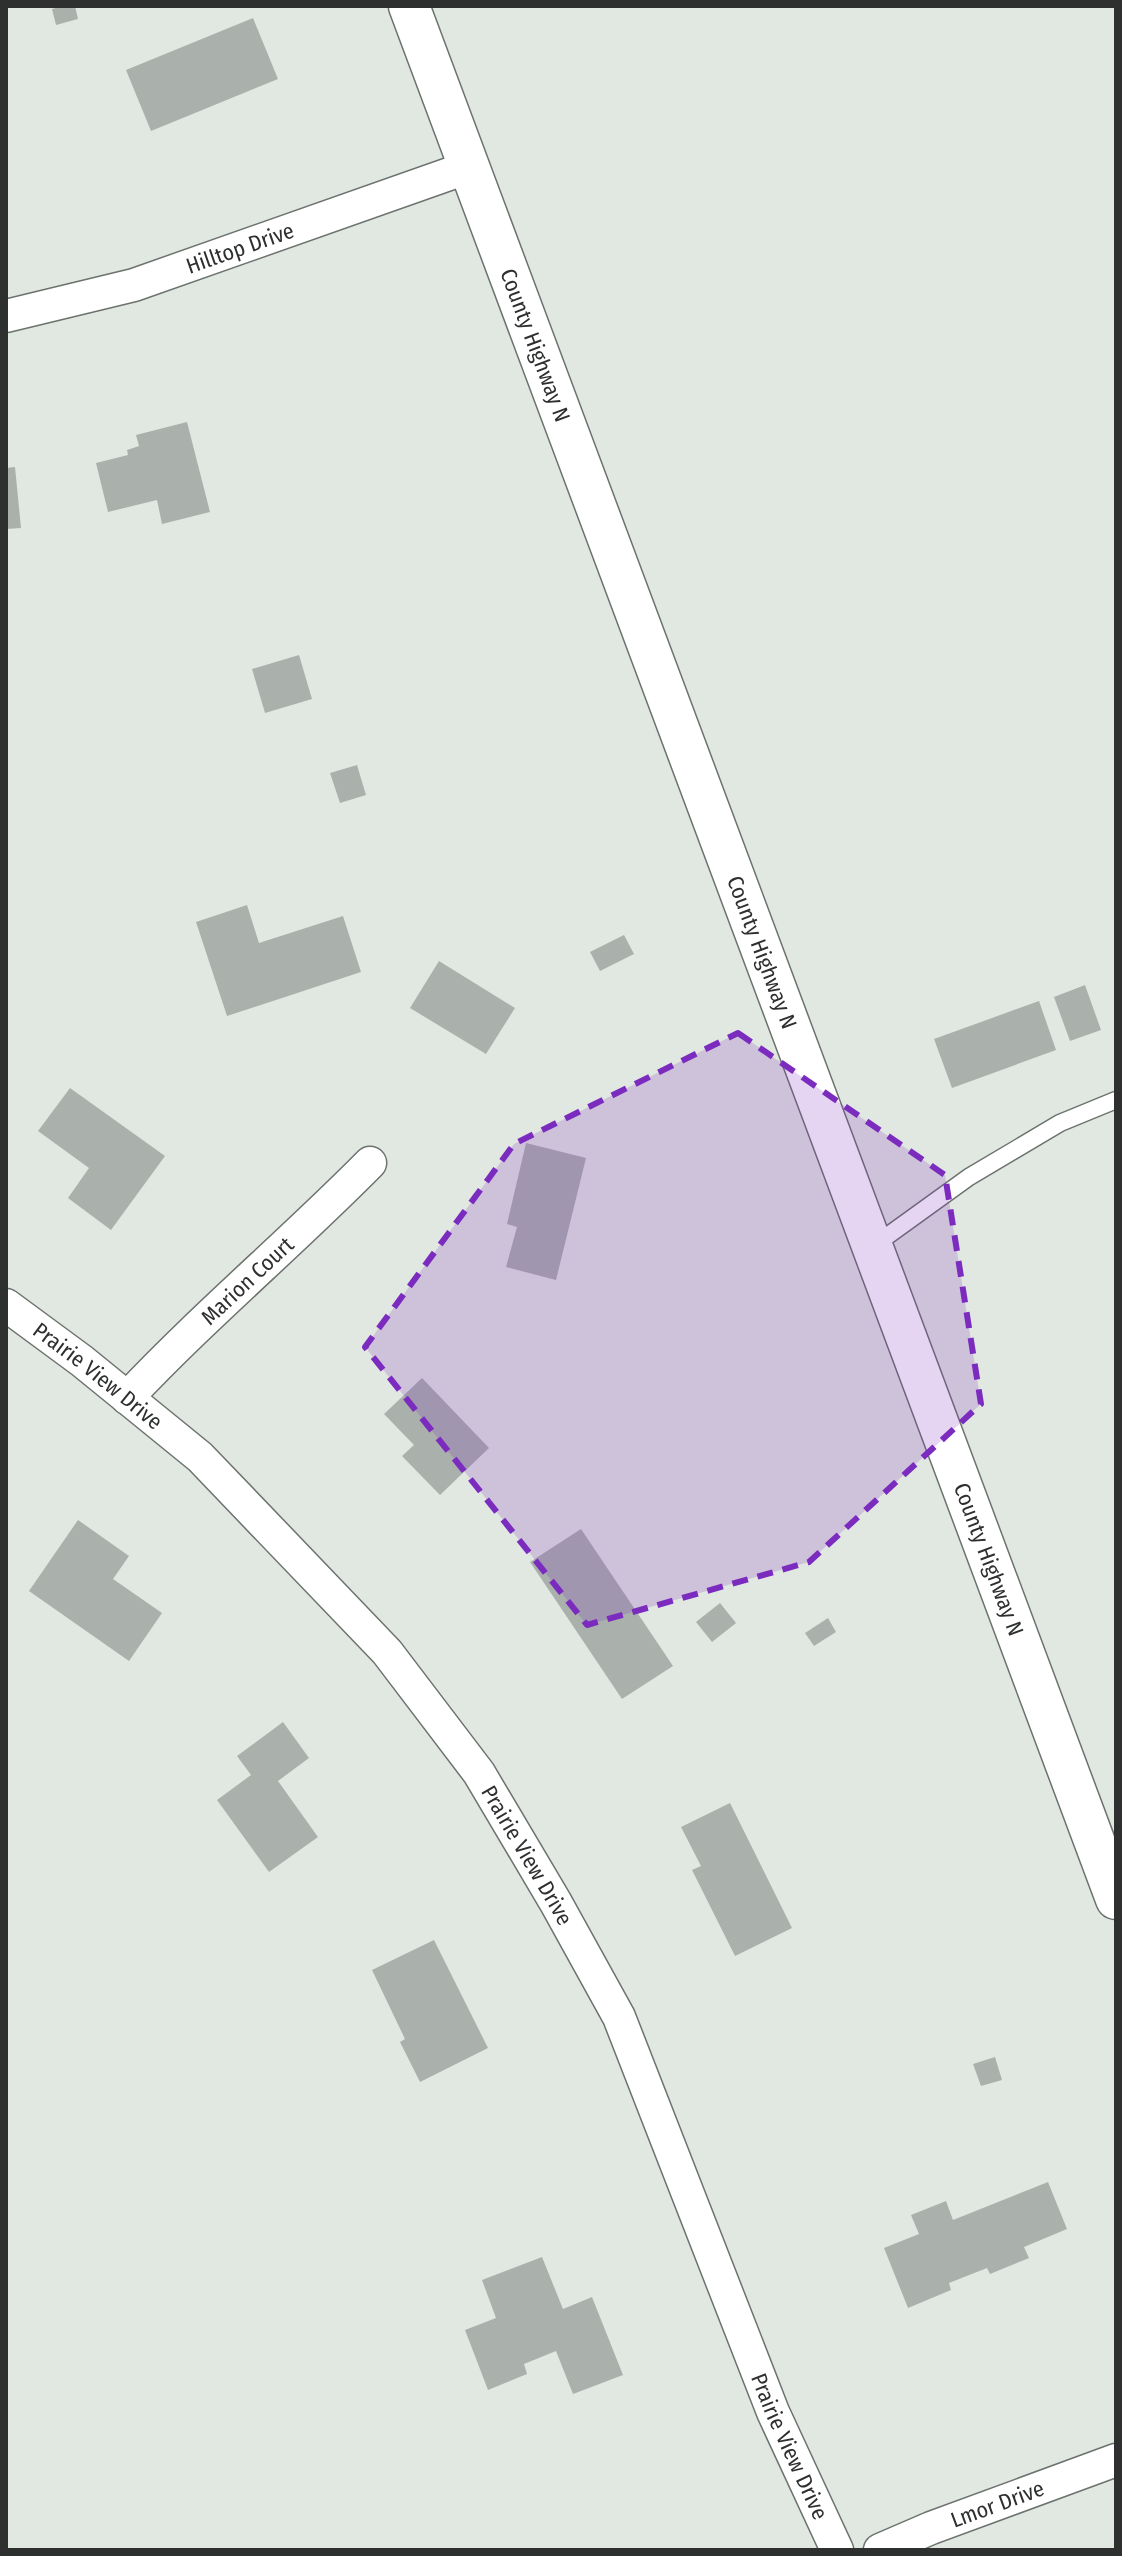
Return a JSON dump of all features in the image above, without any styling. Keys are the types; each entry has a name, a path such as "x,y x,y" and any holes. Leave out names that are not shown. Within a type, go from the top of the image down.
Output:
{"street":[{"name":"County Highway N","path":"409,6 1116,1899"},
{"name":"Hilltop Drive","path":"6,316 134,285 469,167"},
{"name":"Marion Court","path":"127,1398 171,1351 229,1300 370,1163"},
{"name":"Prairie View Drive","path":"6,1305 200,1457 387,1652 479,1773 619,2017 773,2412 837,2550"},
{"name":"Lmor Drive","path":"880,2550 1116,2460"}],"lane":[{"path":"871,1248 969,1177 1060,1123 1116,1100"}],"highlighted area":[{"path":"738,1033 945,1175 981,1404 809,1562 587,1625 365,1347 514,1144"}],"building":[{"path":"75,6 78,19 56,25 52,9"},
{"path":"253,18 278,79 151,131 126,70"},
{"path":"187,422 210,512 162,524 157,500 108,512 96,463 128,455 127,450 139,446 136,435"},
{"path":"15,467 21,528 6,529 6,468"},
{"path":"299,655 312,699 265,713 252,669"},
{"path":"357,765 366,795 340,803 330,773"},
{"path":"247,905 259,943 343,916 361,972 227,1016 196,922"},
{"path":"624,935 634,954 600,971 590,952"},
{"path":"439,961 515,1008 486,1054 410,1008"},
{"path":"1085,985 1101,1030 1070,1041 1054,997"},
{"path":"1039,1001 1056,1050 952,1088 934,1039"},
{"path":"70,1088 165,1156 111,1230 68,1198 89,1168 38,1131"},
{"path":"526,1143 586,1158 556,1280 506,1267 517,1227 507,1224"},
{"path":"422,1378 489,1448 440,1495 402,1456 414,1445 384,1414"},
{"path":"78,1520 129,1556 113,1579 162,1613 129,1661 29,1591"},
{"path":"581,1529 673,1666 622,1699 530,1562"},
{"path":"720,1603 736,1623 712,1642 696,1622"},
{"path":"828,1618 836,1632 814,1646 805,1633"},
{"path":"283,1722 309,1758 278,1781 318,1837 269,1872 217,1800 251,1775 237,1756"},
{"path":"730,1803 792,1928 735,1956 692,1870 701,1866 681,1827"},
{"path":"434,1940 488,2048 420,2082 400,2042 405,2039 372,1970"},
{"path":"995,2057 1002,2080 981,2086 973,2064"},
{"path":"1048,2182 1067,2229 1024,2247 1029,2258 990,2274 987,2268 949,2283 951,2290 908,2308 884,2248 919,2234 911,2215 946,2201 953,2220"},
{"path":"542,2257 563,2309 592,2297 623,2375 573,2394 556,2351 524,2364 527,2374 488,2390 465,2330 496,2318 482,2280"}]}
